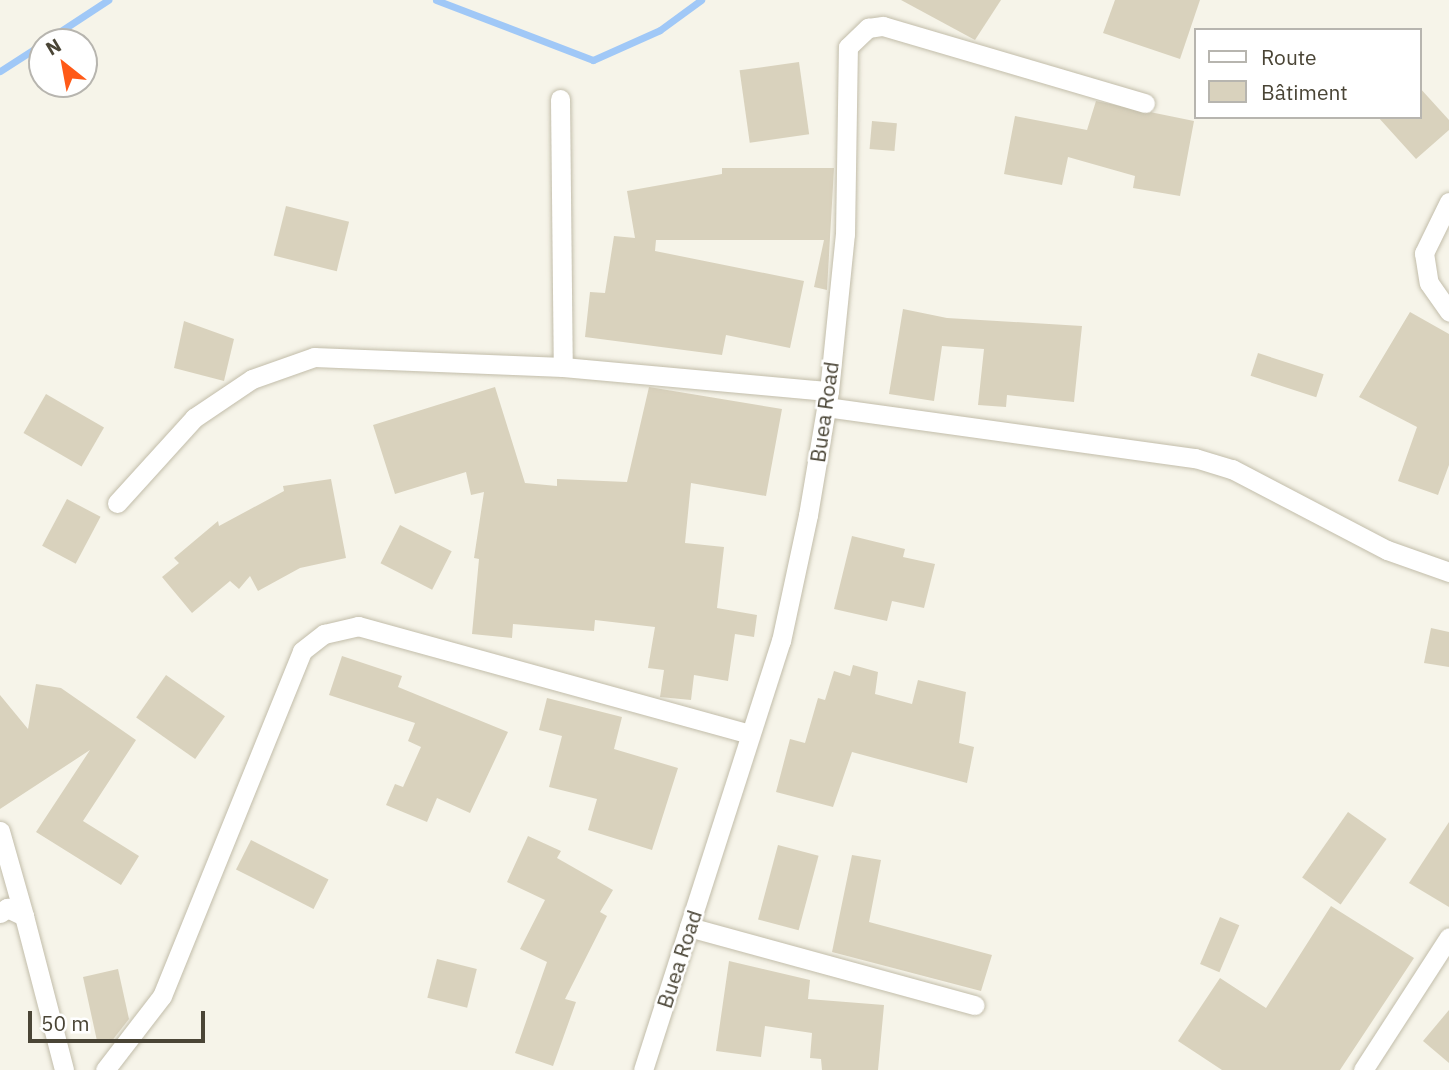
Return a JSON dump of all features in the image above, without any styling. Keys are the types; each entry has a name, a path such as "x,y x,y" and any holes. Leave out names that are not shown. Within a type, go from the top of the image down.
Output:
{"street":[{"name":"Buea Road","path":"643,1070 781,641 827,399 845,234 845,63 854,37 883,26 1145,103"},
{"path":"560,99 563,367"},
{"path":"1449,202 1424,253 1429,283 1449,312"},
{"path":"117,503 194,418 252,379 314,357 563,367 827,399 1195,458 1232,468 1387,550 1449,572"},
{"path":"106,1070 162,996 302,651 324,634 358,626 749,734"},
{"path":"0,831 64,1070"},
{"path":"0,913 8,908 24,916"},
{"path":"690,927 975,1005"},
{"path":"1363,1070 1449,937"}],"building":[{"path":"901,0 1001,0 975,40"},
{"path":"1115,0 1200,0 1180,59 1103,33"},
{"path":"799,62 809,134 750,143 740,70"},
{"path":"1421,89 1449,120 1449,130 1416,159 1380,119 1421,119"},
{"path":"1096,101 1194,121 1180,196 1133,188 1135,176 1068,157 1062,185 1004,174 1015,116 1087,130"},
{"path":"872,121 897,123 894,151 870,149"},
{"path":"722,168 834,168 827,290 814,287 824,240 656,240 655,251 804,281 790,348 726,335 722,355 585,337 590,292 605,293 614,236 635,238 627,191 722,174"},
{"path":"286,206 349,222 337,271 274,255"},
{"path":"903,309 947,318 1082,326 1074,402 1007,395 1006,407 978,405 984,349 942,346 934,401 889,394"},
{"path":"1410,312 1449,334 1449,465 1438,495 1398,481 1417,427 1359,397"},
{"path":"184,321 234,339 224,381 174,368"},
{"path":"1258,353 1324,374 1316,397 1251,376"},
{"path":"495,387 525,483 557,486 557,479 627,482 649,387 782,409 766,496 691,483 685,543 724,547 717,608 757,615 754,637 735,634 728,681 694,675 691,700 660,697 664,670 648,668 655,627 595,620 594,631 513,624 512,638 472,634 479,559 474,558 484,492 471,495 466,472 395,494 373,425"},
{"path":"46,394 104,428 82,466 24,433"},
{"path":"331,479 346,558 300,568 258,591 250,576 239,589 230,581 192,613 162,577 179,563 174,558 218,521 219,526 284,491 283,486"},
{"path":"67,499 101,517 76,564 42,546"},
{"path":"400,525 452,551 432,590 380,563"},
{"path":"852,536 905,549 903,557 935,564 924,608 892,601 887,621 834,609"},
{"path":"1431,628 1449,632 1449,667 1424,663"},
{"path":"342,656 402,676 398,687 508,732 470,813 437,798 427,822 386,805 395,784 403,787 421,747 408,741 415,723 329,695"},
{"path":"853,665 878,672 875,694 912,704 918,680 966,692 959,743 974,747 967,783 852,752 833,807 776,792 790,739 805,743 818,698 825,700 834,671 850,676"},
{"path":"166,675 225,716 195,759 136,718"},
{"path":"36,684 61,688 136,740 83,821 139,856 121,885 36,832 90,750 0,809 0,695 28,729"},
{"path":"547,698 622,717 614,749 678,768 652,850 588,830 597,799 549,787 562,736 539,730"},
{"path":"1348,812 1387,839 1341,904 1302,878"},
{"path":"1449,822 1449,907 1409,883"},
{"path":"528,836 561,851 557,858 613,890 600,912 607,916 565,999 576,1002 553,1066 515,1053 547,962 520,949 545,900 507,882"},
{"path":"251,840 329,879 314,909 236,869"},
{"path":"778,845 819,856 799,930 758,919"},
{"path":"852,855 881,860 869,922 992,955 981,991 832,952"},
{"path":"1331,906 1414,958 1340,1070 1222,1070 1178,1041 1220,978 1266,1008"},
{"path":"1220,917 1239,925 1219,972 1200,964"},
{"path":"437,959 477,969 467,1008 427,998"},
{"path":"729,961 810,980 808,999 884,1005 878,1070 822,1070 821,1059 810,1058 812,1033 765,1026 761,1057 716,1051"},
{"path":"118,969 129,1019 111,1042 97,1041 83,977"},
{"path":"1449,1010 1449,1063 1423,1041"}],"waterway":[{"path":"65,28 108,0"},
{"path":"436,0 593,60 660,30 701,0"},
{"path":"0,71 28,53"}]}
